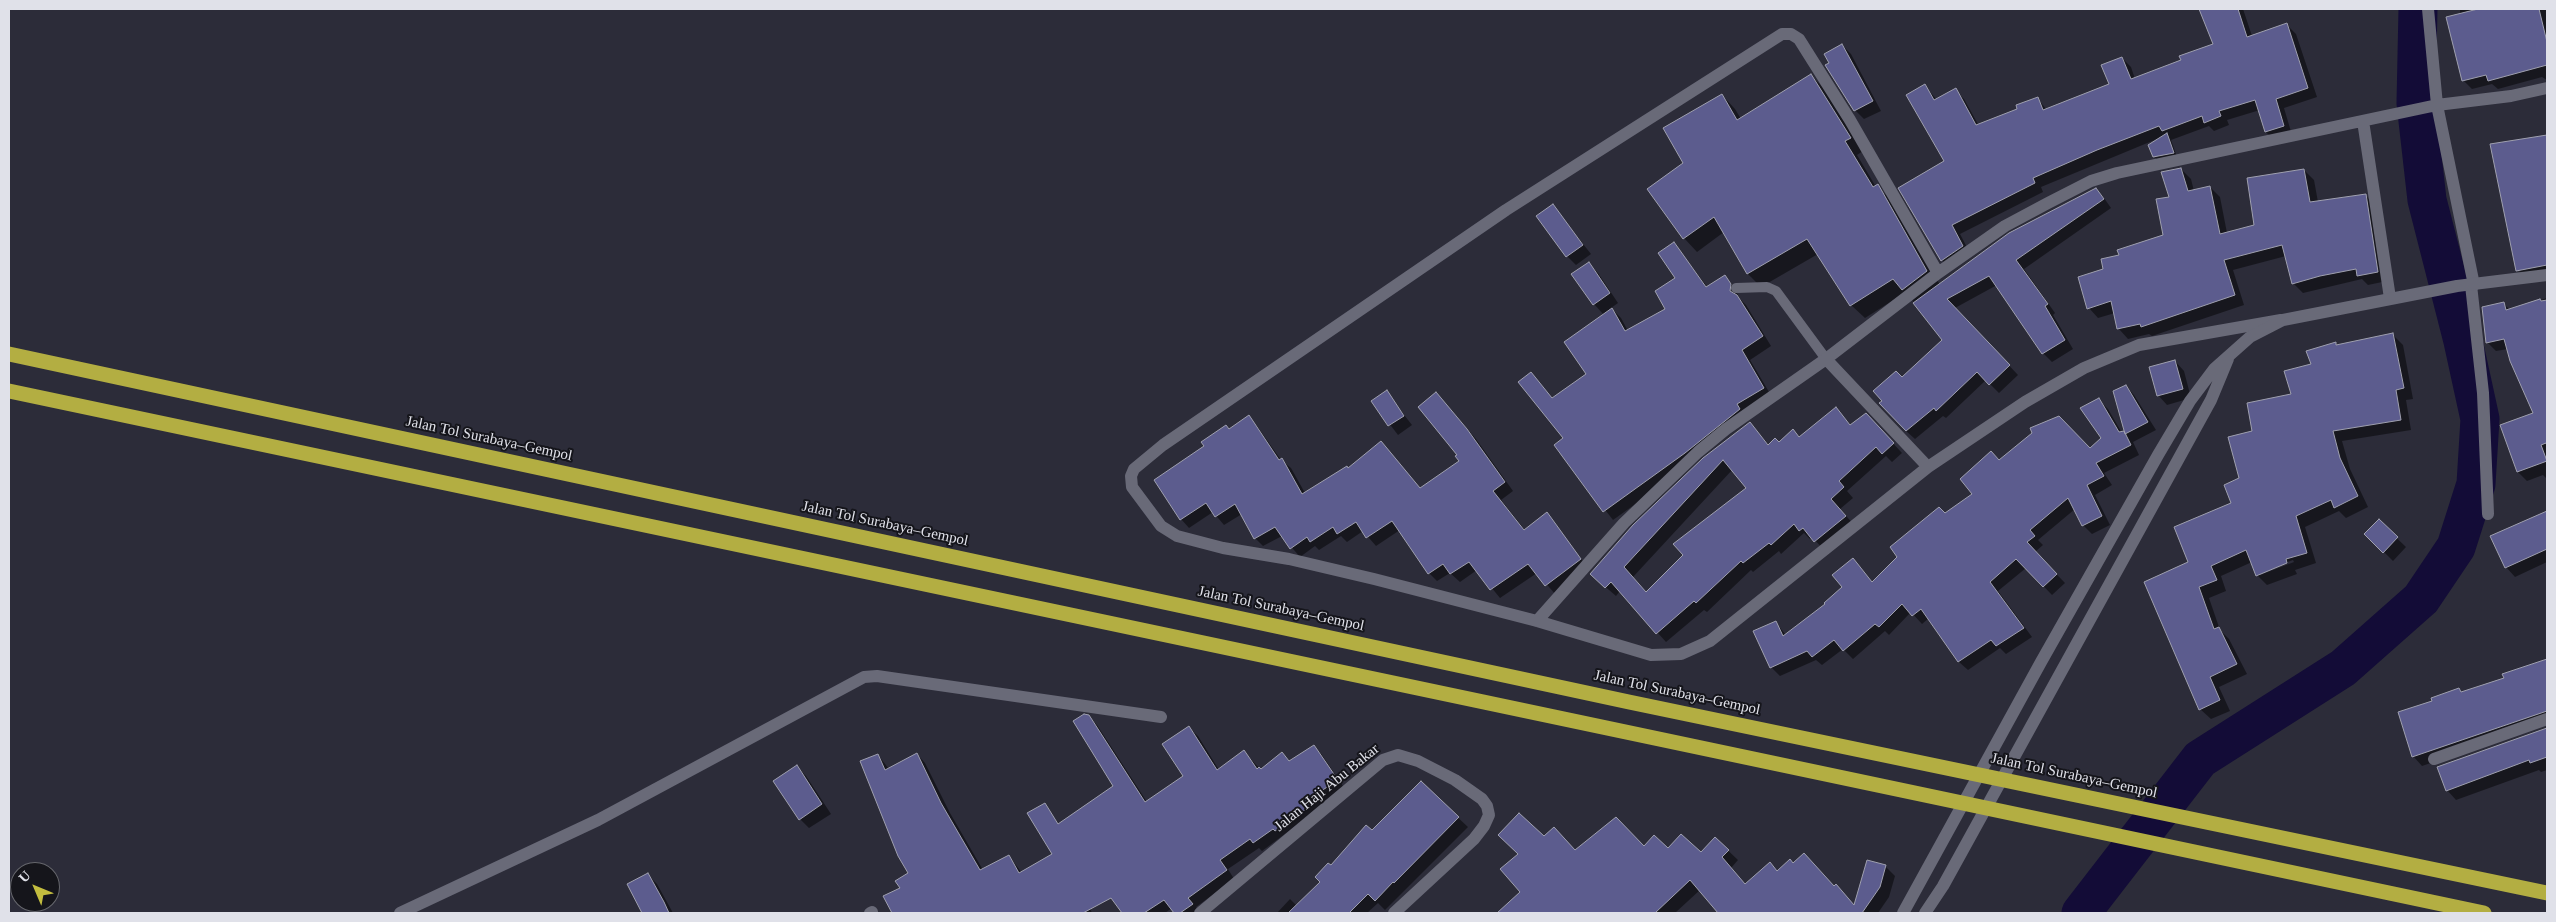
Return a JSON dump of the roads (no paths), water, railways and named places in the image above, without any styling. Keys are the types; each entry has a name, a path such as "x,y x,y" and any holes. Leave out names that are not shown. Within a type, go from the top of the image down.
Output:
{"highway":[{"name":"Jalan Tol Surabaya–Gempol","path":"9,354 1610,698 2547,893"},
{"path":"9,391 2484,913"}],"street":[{"path":"2428,9 2433,107 2472,285 2483,393 2488,514"},
{"path":"1938,273 1850,120 1809,54 1794,35 1782,34 1506,210 1163,445 1138,464 1132,472 1132,487 1161,526 1177,536 1223,548 1289,559 1537,621 1651,655 1670,655 1690,651 1710,641 1928,467 2026,402 2084,368 2111,356 2160,340 2283,320 2457,286 2547,275"},
{"path":"1537,621 1624,524 1698,452 1726,429 1826,359 1938,273 2005,226 2100,177 2369,119 2433,107 2512,96 2547,88"},
{"path":"2369,119 2392,298"},
{"path":"1903,913 2041,662 2158,455 2204,381 2250,337 2283,320"},
{"path":"1826,359 1928,467"},
{"path":"1925,913 1943,886 2211,400 2228,359"},
{"path":"400,913 598,820 864,677 877,676 1161,717"},
{"path":"2434,760 2547,719"},
{"name":"Jalan Haji Abu Bakar","path":"1200,913 1383,760 1398,755 1418,761 1455,780 1482,799 1487,806 1489,815 1484,826 1474,839 1394,913"}],"lane":[{"path":"1736,288 1767,287 1776,291 1826,359"}],"waterway":[{"path":"2081,913 2200,759 2343,668 2421,599 2456,547 2476,484 2480,419 2463,341 2427,200 2416,103 2418,9"}]}
